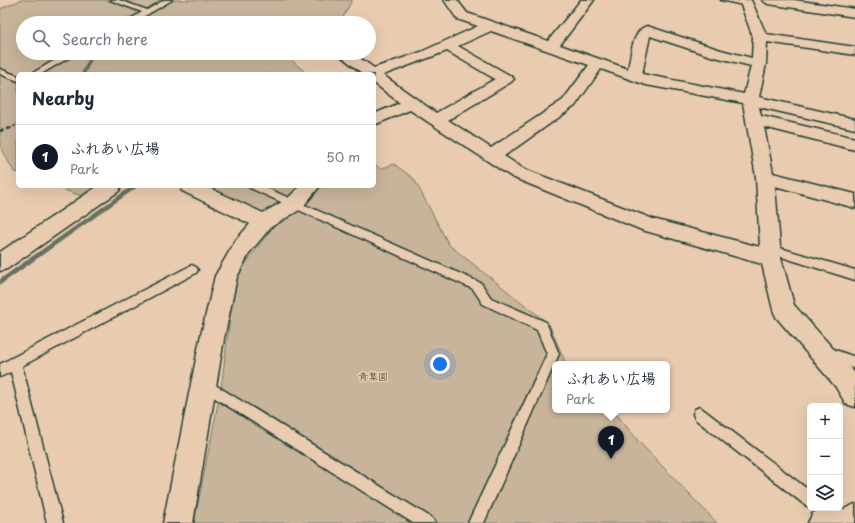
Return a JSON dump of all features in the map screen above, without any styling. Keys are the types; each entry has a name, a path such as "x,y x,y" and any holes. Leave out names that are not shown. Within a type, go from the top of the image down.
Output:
{"street":[{"path":"450,0 462,16 550,48 646,80 750,100 855,124"},
{"path":"550,48 588,0"},
{"path":"768,0 855,13"},
{"path":"746,2 760,37 759,64 750,100 765,177 770,253 784,310 844,378 855,395"},
{"path":"376,73 447,45 490,26"},
{"path":"634,76 644,32 647,30 716,53 759,64"},
{"path":"760,37 855,51"},
{"path":"436,120 506,80 447,45"},
{"path":"354,60 370,72"},
{"path":"491,156 569,103 597,64"},
{"path":"376,76 411,104 518,173 649,226 770,253"},
{"path":"376,119 411,104"},
{"path":"754,118 855,144"},
{"path":"765,177 855,201"},
{"path":"0,263 109,188"},
{"path":"193,188 264,222"},
{"path":"178,523 226,276 243,246 264,222 294,204 309,188"}],"lane":[{"path":"113,0 146,12"},
{"path":"139,16 169,0"},
{"path":"724,0 746,2"},
{"path":"39,72 60,60"},
{"path":"0,71 16,78"},
{"path":"258,188 477,286 487,301 542,326 552,354 476,523"},
{"path":"770,253 855,275"},
{"path":"0,372 192,270"},
{"path":"821,351 855,363"},
{"path":"15,364 55,523"},
{"path":"204,384 427,523"},
{"path":"700,414 807,498"}],"path":[{"path":"0,131 5,131 16,125"}],"green space":[{"path":"21,0 352,0 344,16 16,16 16,60 291,60 305,72 16,72 16,172 14,172 0,145 0,9"},
{"name":"青葉園","path":"394,164 414,179 449,245 549,324 565,361 552,361 552,413 615,413 639,442 717,523 194,523 221,389 231,309 239,272 273,227 262,217 204,188 376,188 376,165 380,169"},
{"path":"59,188 97,188 84,197"}],"waterway":[{"path":"84,72 90,60"},
{"path":"0,282 133,188"}],"place":[{"name":"ふれあい広場","path":"611,459"}]}
